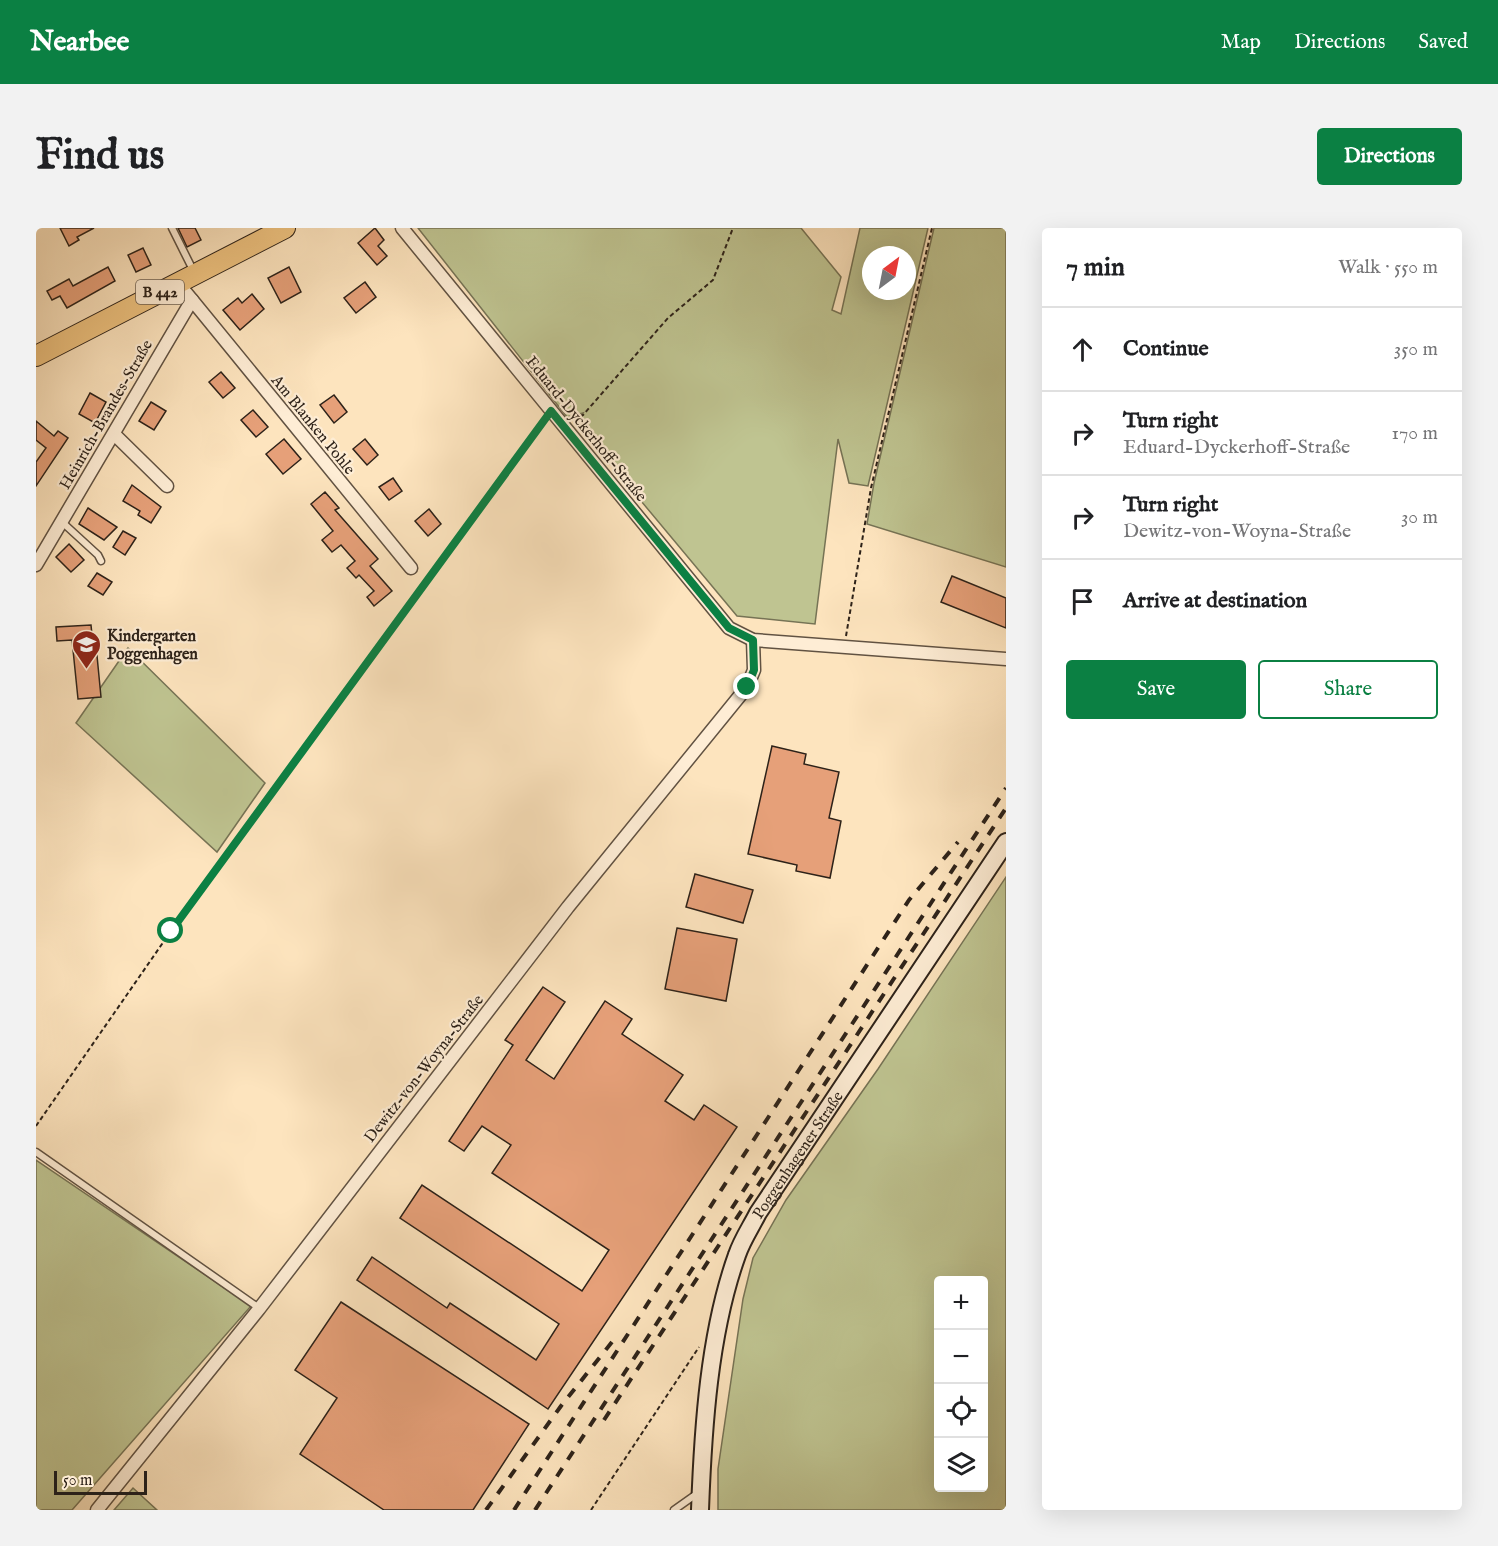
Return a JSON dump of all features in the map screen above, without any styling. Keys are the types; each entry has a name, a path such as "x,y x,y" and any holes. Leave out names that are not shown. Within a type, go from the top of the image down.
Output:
{"main road":[{"name":"B 442","path":"36,356 285,228"}],"street":[{"name":"Eduard-Dyckerhoff-Straße","path":"402,228 729,628 753,640"},
{"path":"178,283 192,300"},
{"name":"Heinrich-Brandes-Straße","path":"36,565 192,300"},
{"name":"Am Blanken Pohle","path":"192,300 411,568"},
{"path":"114,434 166,486"},
{"path":"753,640 845,645 1006,659"},
{"name":"Dewitz-von-Woyna-Straße","path":"97,1510 259,1309 568,907 747,687 754,670 753,640"},
{"name":"Poggenhagener Straße","path":"700,1510 713,1356 727,1284 738,1251 758,1214 1006,842"}],"lane":[{"path":"172,228 195,274"},
{"path":"62,521 98,555 101,561"},
{"path":"36,1152 259,1309"},
{"path":"674,1510 700,1491"}],"path":[{"path":"562,424 583,415 668,318 713,280 733,228"},
{"path":"845,645 871,488 932,228"},
{"path":"36,1126 171,931 551,411"},
{"path":"591,1510 701,1343"}],"green space":[{"path":"418,228 801,228 841,277 832,310 841,314 860,228 928,228 916,280 916,246 862,246 862,300 911,300 868,486 849,483 838,439 815,624 737,616 576,423 583,413 567,417"},
{"path":"934,228 1006,228 1006,567 867,524 874,483"},
{"path":"128,648 265,783 217,852 76,723"},
{"path":"1006,877 1006,1510 718,1510 718,1469 743,1299 753,1258 786,1200 878,1069"},
{"path":"36,1160 251,1306 72,1510 36,1510"},
{"path":"133,1488 157,1510 114,1510"}],"building":[{"path":"60,228 94,228 77,237 79,240 69,246"},
{"path":"178,228 195,228 201,240 187,247"},
{"path":"375,228 384,240 378,246 387,256 377,265 358,243"},
{"path":"143,248 151,265 136,272 128,255"},
{"path":"108,267 115,281 67,308 60,296 52,300 47,291 69,279 73,286"},
{"path":"289,267 301,292 281,303 268,278"},
{"path":"365,282 376,297 356,313 344,298"},
{"path":"252,294 264,309 240,330 223,310 238,298 242,303"},
{"path":"221,372 235,388 223,398 209,382"},
{"path":"90,393 106,402 95,423 79,414"},
{"path":"334,395 347,412 334,423 320,405"},
{"path":"151,402 166,411 154,430 139,421"},
{"path":"253,410 268,427 256,437 241,420"},
{"path":"36,421 54,436 58,431 68,438 36,486 36,462 46,448 36,440"},
{"path":"284,439 301,459 283,474 266,454"},
{"path":"365,439 378,455 367,465 353,449"},
{"path":"393,478 402,491 389,500 379,487"},
{"path":"132,485 161,507 151,523 138,515 140,511 123,501"},
{"path":"325,492 339,508 335,510 378,559 370,566 392,591 374,606 367,597 374,591 359,575 356,578 347,568 355,561 341,545 332,552 322,540 333,531 311,504"},
{"path":"88,508 117,527 104,540 79,524"},
{"path":"429,509 441,524 428,536 415,521"},
{"path":"123,531 136,538 125,555 113,547"},
{"path":"69,544 84,560 71,572 56,557"},
{"path":"97,573 112,582 103,595 88,586"},
{"path":"952,576 1006,598 1006,628 941,602"},
{"name":"Kindergarten Poggenhagen","path":"91,625 92,635 95,635 101,697 78,699 72,640 57,641 56,627"},
{"path":"772,746 806,754 804,764 839,772 829,818 841,821 830,878 796,871 797,865 748,854"},
{"path":"695,874 753,890 743,923 686,907"},
{"path":"677,928 737,939 726,1001 665,989"},
{"path":"543,987 565,1002 526,1060 554,1079 605,1001 632,1019 622,1034 683,1075 665,1101 694,1120 704,1105 737,1127 548,1409 357,1280 372,1257 447,1308 450,1303 536,1360 559,1324 400,1218 422,1185 582,1291 609,1250 492,1173 511,1145 482,1126 464,1151 449,1141 513,1045 505,1040"},
{"path":"341,1302 529,1424 473,1510 384,1510 300,1454 337,1398 295,1370"}],"railway":[{"path":"535,1510 1006,788"},
{"path":"604,1420 1006,808"},
{"path":"514,1510 909,900 958,842"},
{"path":"486,1510 561,1406 616,1337"}],"place":[{"name":"Kindergarten Poggenhagen","path":"86,670"}],"route":[{"path":"171,931 551,411 729,628 753,640 754,670 747,687"}]}
